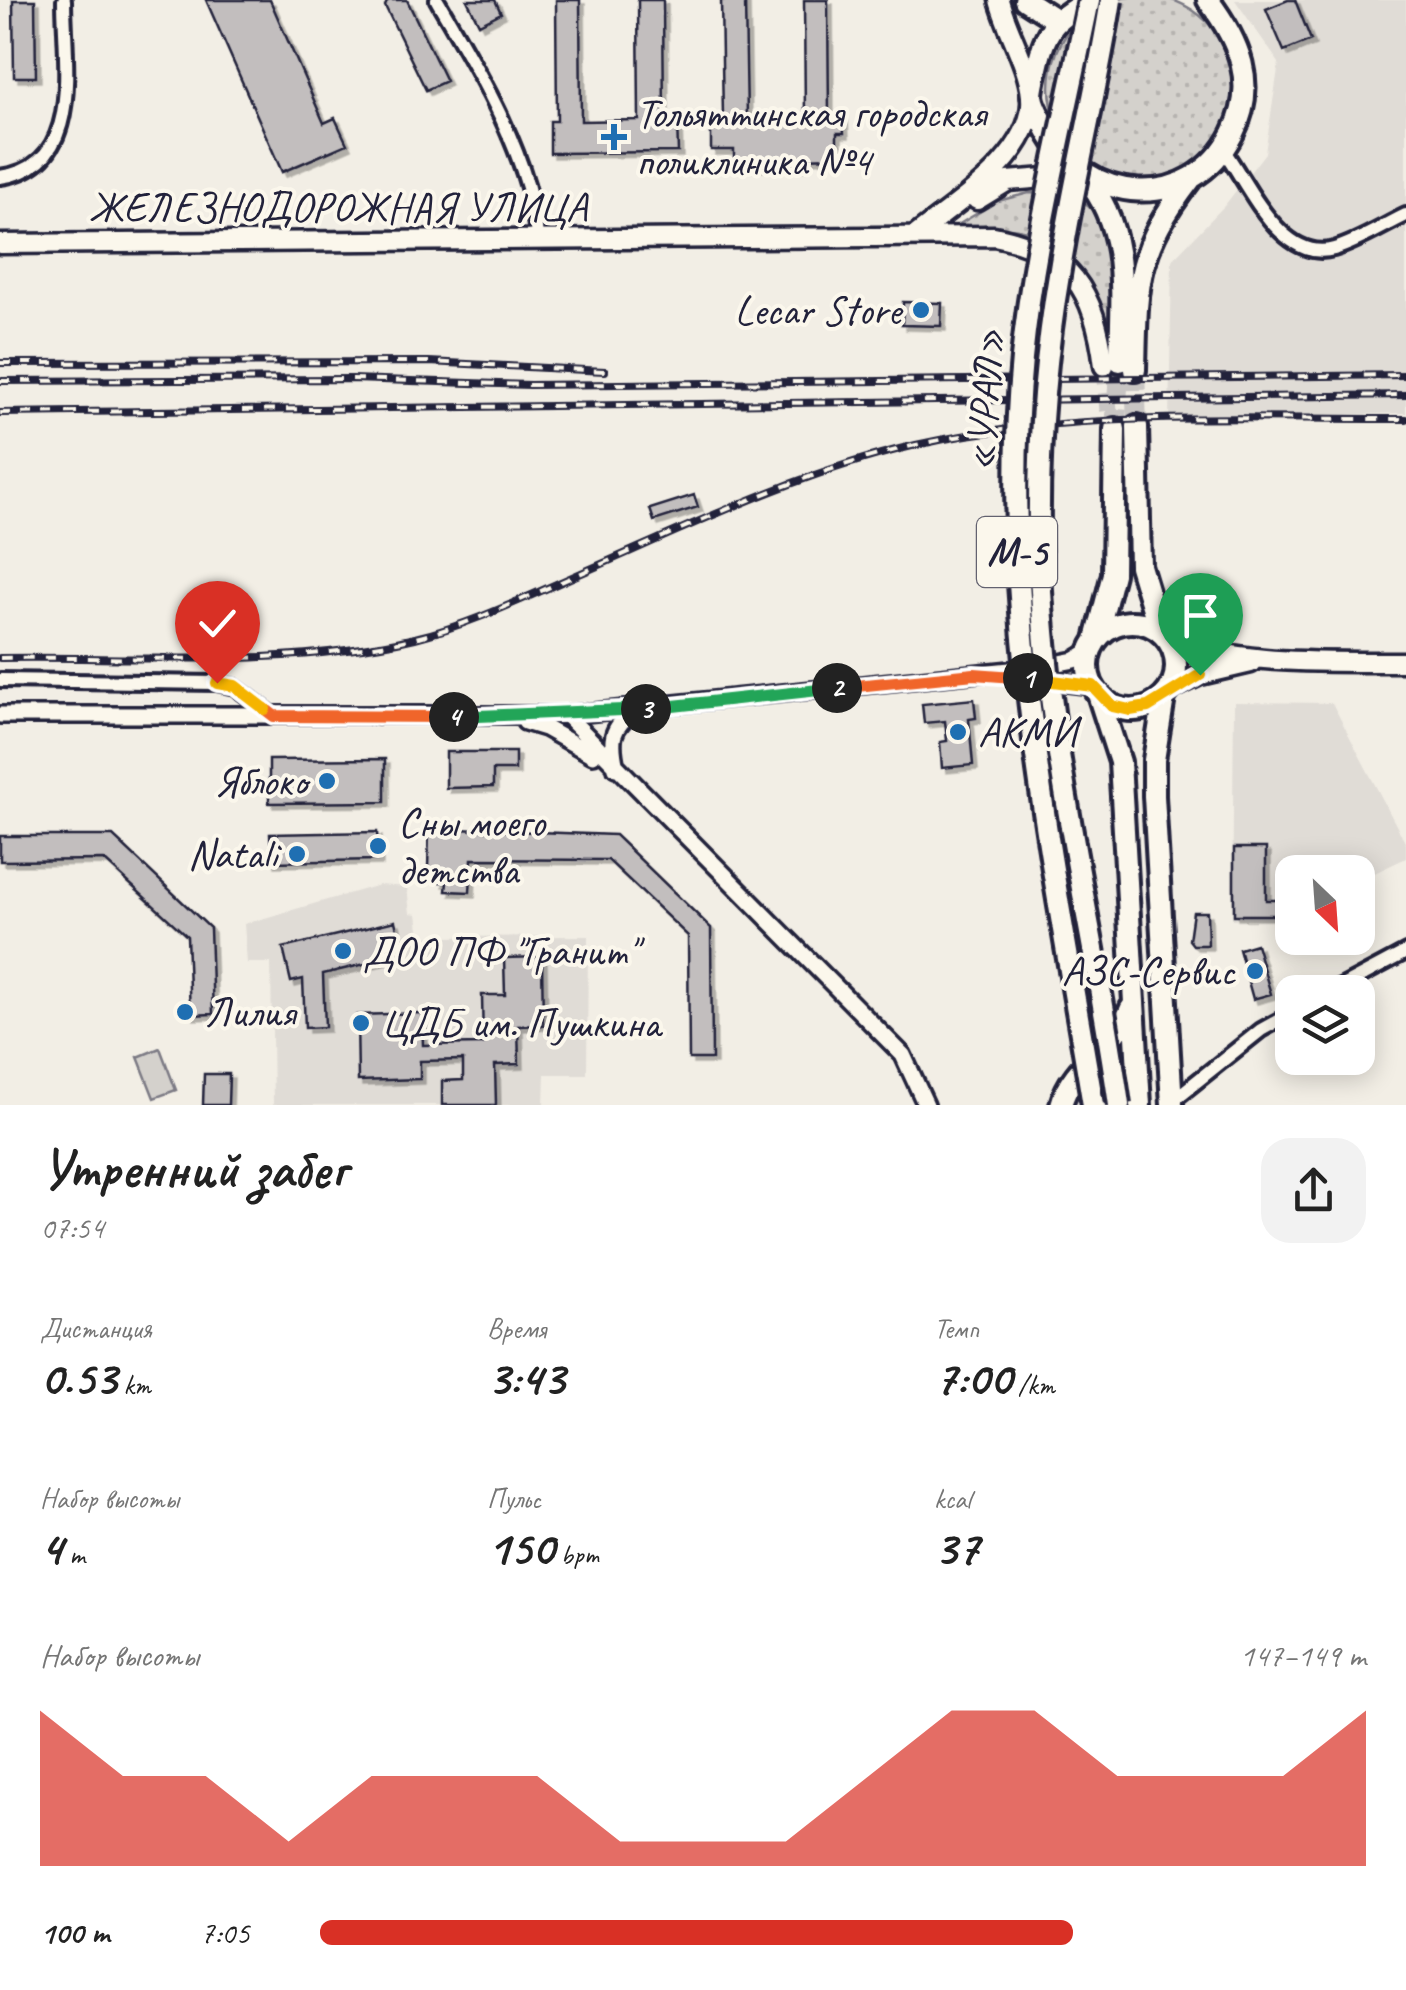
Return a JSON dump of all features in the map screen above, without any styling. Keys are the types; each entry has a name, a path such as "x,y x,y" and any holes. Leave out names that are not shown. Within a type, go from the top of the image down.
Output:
{"main road":[{"path":"1000,0 1031,98 1059,154 1100,195 1115,227 1120,366"},
{"path":"1025,0 1058,21"},
{"path":"1052,0 1058,21"},
{"path":"916,235 989,178 1012,150 1031,98 1041,50 1058,21 1088,0"},
{"name":"«УРАЛ»","path":"1088,0 1036,259 1022,359 1016,567 1022,663 1044,827 1093,1105"},
{"name":"«УРАЛ»","path":"1111,0 1051,333 1041,460 1040,572 1053,710 1119,1105"},
{"path":"1120,366 1141,262 1160,220 1192,178 1224,150 1242,116 1246,81 1236,41 1208,0"},
{"path":"916,235 1008,181 1083,175 1116,189 1158,190 1192,178"},
{"name":"ЖЕЛЕЗНОДОРОЖНАЯ УЛИЦА","path":"0,244 994,236 1027,243 1052,257 1077,279 1120,366"},
{"path":"1140,1105 1120,762 1088,668 1113,574 1121,427 1140,566 1176,664 1166,694 1154,760 1172,1104"},
{"path":"1093,646 1108,629 1125,623 1144,624 1194,649 1266,660 1406,662"},
{"path":"1096,690 1112,706 1130,710 1148,707 1218,669 1266,660"},
{"path":"1061,1105 1076,1071 1116,1035 1132,1006"}],"street":[{"path":"0,177 21,174 49,155 59,136 64,0"},
{"path":"437,0 468,54 519,164 536,218 537,240"},
{"path":"1224,150 1287,240 1310,251 1334,250 1406,215"},
{"path":"0,715 566,715 1039,667 1074,660 1093,646"},
{"path":"974,674 1096,690"},
{"path":"0,680 217,683 235,686 274,716"},
{"path":"617,772 610,740 618,722 635,710"},
{"path":"566,715 617,772 903,1055 926,1105"},
{"path":"508,717 545,728 617,772"},
{"path":"1362,975 1406,952"},
{"path":"1172,1104 1275,1022"}],"shaded area":[{"path":"1117,-1 1167,-1 1193,11 1218,36 1232,69 1232,105 1218,138 1193,163 1160,177 1124,177 1091,163 1066,138 1052,105 1052,69 1066,36 1091,11"},
{"path":"1235,0 1406,0 1406,413 1169,421 1172,260 1225,205 1265,153 1279,63"},
{"path":"1029,193 1068,195 1097,216 1110,251 1114,328 1110,329 1077,266 1052,242 1018,229 956,226 998,201"},
{"path":"1234,702 1332,703 1406,844 1406,858 1375,873 1375,855 1275,855 1275,920 1232,919"},
{"path":"379,885 407,887 410,913 417,914 420,937 588,936 587,1074 545,1074 544,1105 273,1105 271,963 247,963 244,924"},
{"path":"160,1048 176,1090 154,1098 138,1057"}],"building":[{"path":"13,0 35,0 36,77 14,77"},
{"path":"206,0 270,0 324,123 335,118 347,144 282,172"},
{"path":"388,0 407,0 446,81 426,90 385,6"},
{"path":"467,0 495,0 501,13 479,24"},
{"path":"556,0 580,0 581,121 639,120 638,0 663,0 664,120 677,120 678,152 550,153 550,121 557,121"},
{"path":"721,0 745,0 747,118 805,117 804,0 828,0 829,117 843,116 844,133 837,133 837,157 800,158 801,166 734,167 734,150 711,150 711,118 723,118"},
{"path":"1295,0 1311,40 1284,51 1266,9"},
{"path":"903,302 942,303 941,326 902,325"},
{"path":"694,495 698,507 654,521 650,509"},
{"name":"АКМИ","path":"974,699 976,718 969,719 973,765 942,768 940,742 947,741 945,721 924,723 922,704"},
{"path":"446,752 515,752 515,770 493,770 493,787 446,788"},
{"name":"Яблоко","path":"385,759 385,802 269,803 269,760"},
{"path":"429,828 615,835 711,928 712,1059 689,1059 688,936 608,860 472,859 470,892 446,891 447,882 439,882 439,871 428,870"},
{"path":"377,832 378,860 271,862 270,834"},
{"path":"0,836 113,836 210,928 213,1014 190,1015 187,936 104,860 0,861"},
{"path":"1234,848 1266,848 1266,900 1275,900 1275,915 1234,915"},
{"path":"1193,912 1207,912 1208,945 1193,945 1189,940"},
{"name":"ДОО ПФ \"Гранит\"","path":"395,921 403,955 323,974 325,1027 305,1028 303,979 291,982 283,948"},
{"name":"АЗС-Сервис","path":"1256,944 1271,994 1253,999 1239,949"},
{"path":"542,957 543,1025 518,1026 519,1064 495,1065 496,1105 442,1105 442,1081 463,1080 463,1060 420,1061 420,1079 358,1081 357,1015 422,1013 423,1045 483,1044 482,995 505,995 504,958"},
{"path":"204,1074 229,1074 228,1105 203,1105"}],"tunnel":[{"path":"1115,429 1120,361"},
{"path":"1104,366 1110,425"},
{"path":"1135,370 1137,426"}],"railway":[{"path":"0,363 429,362 605,371"},
{"path":"0,381 352,379 530,385 1406,375"},
{"path":"0,413 1406,395"},
{"path":"0,658 263,657 315,654 415,638 494,611 784,486 871,457 976,434 1098,421 1406,419"}],"place":[{"name":"Тольяттинская городская поликлиника №4","path":"614,137"},
{"name":"Lecar Store","path":"921,310"},
{"name":"АКМИ","path":"958,732"},
{"name":"Яблоко","path":"327,781"},
{"name":"Сны моего детства","path":"378,846"},
{"name":"Natali","path":"297,854"},
{"name":"ДОО ПФ \"Гранит\"","path":"343,951"},
{"name":"АЗС-Сервис","path":"1255,971"},
{"name":"Лилия","path":"185,1012"},
{"name":"ЦДБ им. Пушкина","path":"361,1023"}],"route":[{"path":"217,683 235,686 274,716 508,717 635,710 974,674 1093,686 1112,706 1139,710 1200,675"}]}
